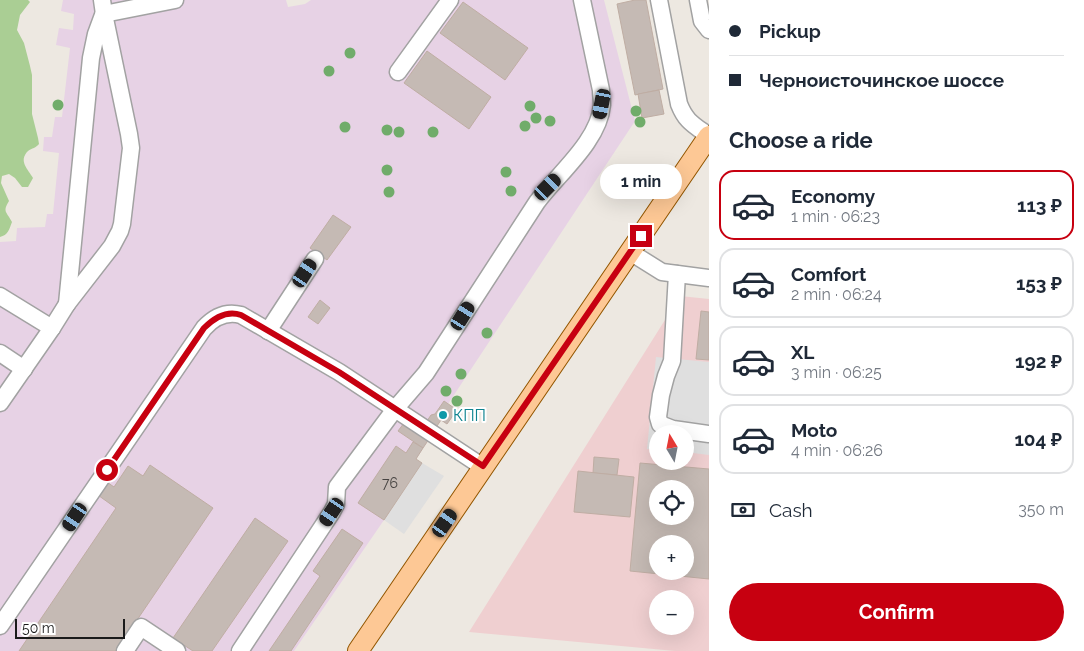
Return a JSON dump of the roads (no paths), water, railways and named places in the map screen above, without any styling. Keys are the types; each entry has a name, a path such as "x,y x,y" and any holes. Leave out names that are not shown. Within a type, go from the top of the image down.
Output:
{"main road":[{"path":"358,651 709,136"}],"street":[{"path":"103,7 175,0"},
{"path":"398,72 450,0"},
{"path":"240,651 332,512 336,504 337,487 395,409 426,373 548,187 576,156 595,127 600,116 602,104 601,90 582,0"},
{"path":"659,0 679,104 683,115 689,122 709,136"},
{"path":"698,0 702,20 709,30"},
{"path":"0,403 67,304 112,246 120,231 131,148 103,7"},
{"path":"67,304 91,58 103,7"},
{"path":"630,252 662,272 709,278"},
{"path":"268,331 315,259"},
{"path":"677,274 672,362 661,395 658,417 660,424 674,430 709,434"},
{"path":"0,296 52,328"},
{"path":"0,626 209,323 220,316 232,313 237,314 268,331 339,372 483,466"},
{"path":"0,354 24,369"},
{"path":"125,651 141,627 177,651"}],"place":[{"name":"КПП","path":"443,415"}]}
